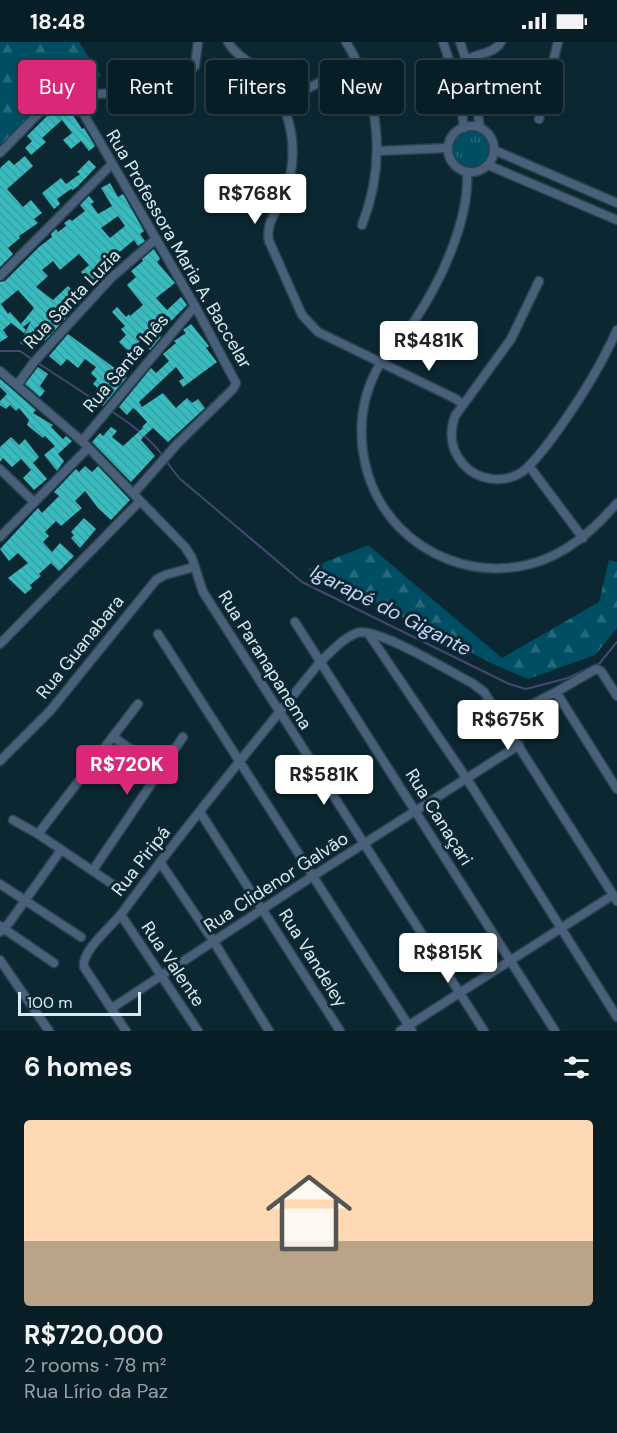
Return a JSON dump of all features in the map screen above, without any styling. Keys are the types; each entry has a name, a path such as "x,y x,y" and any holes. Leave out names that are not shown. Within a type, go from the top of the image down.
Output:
{"street":[{"path":"194,67 198,42"},
{"path":"228,42 244,60"},
{"path":"346,42 356,60"},
{"path":"443,42 455,75 464,128"},
{"path":"460,42 467,60 494,50 501,42"},
{"path":"539,119 558,42"},
{"path":"0,153 38,114"},
{"name":"Rua Professora Maria A. Baccelar","path":"83,114 235,378 236,386 169,452 134,493"},
{"path":"285,114 289,124 292,160 284,195 269,225 269,241 302,315 318,332 462,404"},
{"path":"362,225 372,195 378,151 374,114"},
{"path":"478,114 480,128 492,139 494,150 488,165 478,171 468,172 453,164 448,148 453,136 464,128 480,128"},
{"path":"378,151 448,148"},
{"path":"494,150 617,203"},
{"path":"0,276 112,164"},
{"path":"488,165 617,220"},
{"path":"468,172 461,218 442,271 415,319 381,362 370,384 363,410 362,449 367,474 392,520 410,538 432,553 457,563 496,568 536,563 561,552 583,538 617,503"},
{"name":"Rua Santa Luzia","path":"17,385 34,362 111,278 156,239"},
{"path":"539,281 511,339 455,416 451,437 457,456 466,468 486,478 501,479 516,475 529,466 579,401 617,330"},
{"name":"Rua Santa Inês","path":"0,537 85,445 116,401 195,306"},
{"name":"Rua Paranapanema","path":"0,371 85,445 176,536 192,558 203,592 484,1031"},
{"path":"529,466 583,538"},
{"path":"0,469 34,502"},
{"path":"0,644 140,501"},
{"name":"Rua Guanabara","path":"0,761 50,711 156,580 165,575 194,567"},
{"name":"Rua Canaçari","path":"294,622 555,1031"},
{"path":"368,632 397,644 472,683 484,692 615,898 562,927 459,992 410,1028 400,1031"},
{"path":"368,632 467,779 617,1017"},
{"name":"Rua Piripá","path":"112,1008 84,967 85,956 121,915 160,862 320,662 355,633 368,632"},
{"path":"158,634 410,1028"},
{"path":"503,719 596,669 601,671 617,696"},
{"path":"556,692 617,789"},
{"path":"39,834 138,704"},
{"path":"113,737 161,770"},
{"path":"93,870 183,737"},
{"name":"Rua Clidenor Galvão","path":"112,1008 519,745"},
{"name":"Rua Vandeley","path":"200,812 340,1031"},
{"path":"13,820 39,834 115,886"},
{"path":"54,963 1,929 25,901 62,850"},
{"path":"160,862 269,1031"},
{"path":"0,884 81,937"},
{"name":"Rua Valente","path":"121,915 198,1031"},
{"path":"0,960 49,1031"},
{"path":"112,1008 126,1031"}],"green space":[{"path":"0,42 79,42 91,60 18,60 18,114 33,114 0,147"},
{"path":"96,68 101,76 96,78"},
{"path":"471,131 483,137 489,149 483,161 471,167 459,161 453,149 459,137"},
{"path":"368,545 502,658 599,602 609,560 617,562 617,628 595,655 528,679 493,664 308,569"}],"building":[{"path":"49,114 57,114 62,120 42,138 46,142 31,155 25,148 32,141 27,136"},
{"path":"72,114 95,146 89,151 81,141 71,149 63,140 72,133 59,116"},
{"path":"25,156 33,166 7,189 23,207 31,200 42,213 34,219 38,223 19,236 20,238 8,248 13,254 0,267 0,168 9,160 14,165"},
{"path":"89,160 96,167 78,186 57,199 60,204 54,209 42,193 61,178 66,184 80,174 77,172"},
{"path":"110,183 118,197 123,194 144,231 140,234 145,241 138,246 134,240 122,250 109,262 114,267 93,285 81,272 89,265 79,254 60,270 53,261 42,270 48,276 36,287 53,300 68,286 82,300 45,341 37,334 30,348 20,343 31,321 23,327 26,330 24,333 11,323 3,330 8,337 0,342 0,282 5,281 52,237 51,234 56,229 58,232 66,226 64,223 70,219 72,221 85,211 80,205 89,196 98,214 112,206 101,188","holes":["118,216 125,226 110,238 101,228","18,290 34,308 21,324 10,312 8,314 1,304"]},
{"path":"154,249 160,259 157,262 175,283 156,298 167,310 181,297 187,305 158,334 161,337 150,350 141,340 129,352 119,342 126,335 121,329 125,326 112,312 117,307 126,317 143,305 127,285 136,277 131,271"},
{"path":"191,324 209,346 206,348 217,362 183,387 179,381 184,378 176,367 139,402 142,407 163,393 176,408 187,398 192,403 198,399 205,408 168,442 153,428 143,437 141,440 155,456 131,482 92,442 100,433 103,436 111,427 117,431 112,437 123,446 143,428 147,422 136,410 133,408 127,415 119,407 151,368 156,373 169,361 163,354 176,343 174,341 186,333 183,330"},
{"path":"68,334 127,377 103,406 92,398 99,389 93,384 97,379 91,373 96,367 85,359 78,368 67,359 61,366 49,356"},
{"path":"38,367 48,374 40,386 45,391 40,397 25,384"},
{"path":"0,379 36,410 33,413 53,425 51,427 63,439 66,436 72,441 58,454 64,461 57,471 44,455 55,446 45,436 43,438 27,425 29,420 19,408 16,411 10,405 6,409 0,405 0,401 7,394 0,387"},
{"path":"11,437 19,445 25,439 39,457 33,463 47,479 34,490 23,478 31,470 21,459 12,467 3,458 0,462 0,447"},
{"path":"85,466 92,472 98,466 130,500 111,520 85,491 75,501 82,508 61,526 56,521 45,532 49,536 43,542 52,552 60,543 74,556 59,571 51,563 39,574 41,576 30,585 32,588 25,594 8,578 28,563 18,553 9,561 0,549 38,508 42,513 59,496 54,492 76,469 79,472"},
{"path":"84,518 96,529 80,548 71,538 74,535 71,532"}],"waterway":[{"name":"Igarapé do Gigante","path":"0,351 20,351 33,360"},
{"name":"Igarapé do Gigante","path":"38,363 96,401"},
{"name":"Igarapé do Gigante","path":"111,411 139,431 163,456"},
{"name":"Igarapé do Gigante","path":"166,461 179,478 302,582 509,684 526,689 568,678 589,668"},
{"name":"Igarapé do Gigante","path":"594,666 599,664 617,642"}]}
